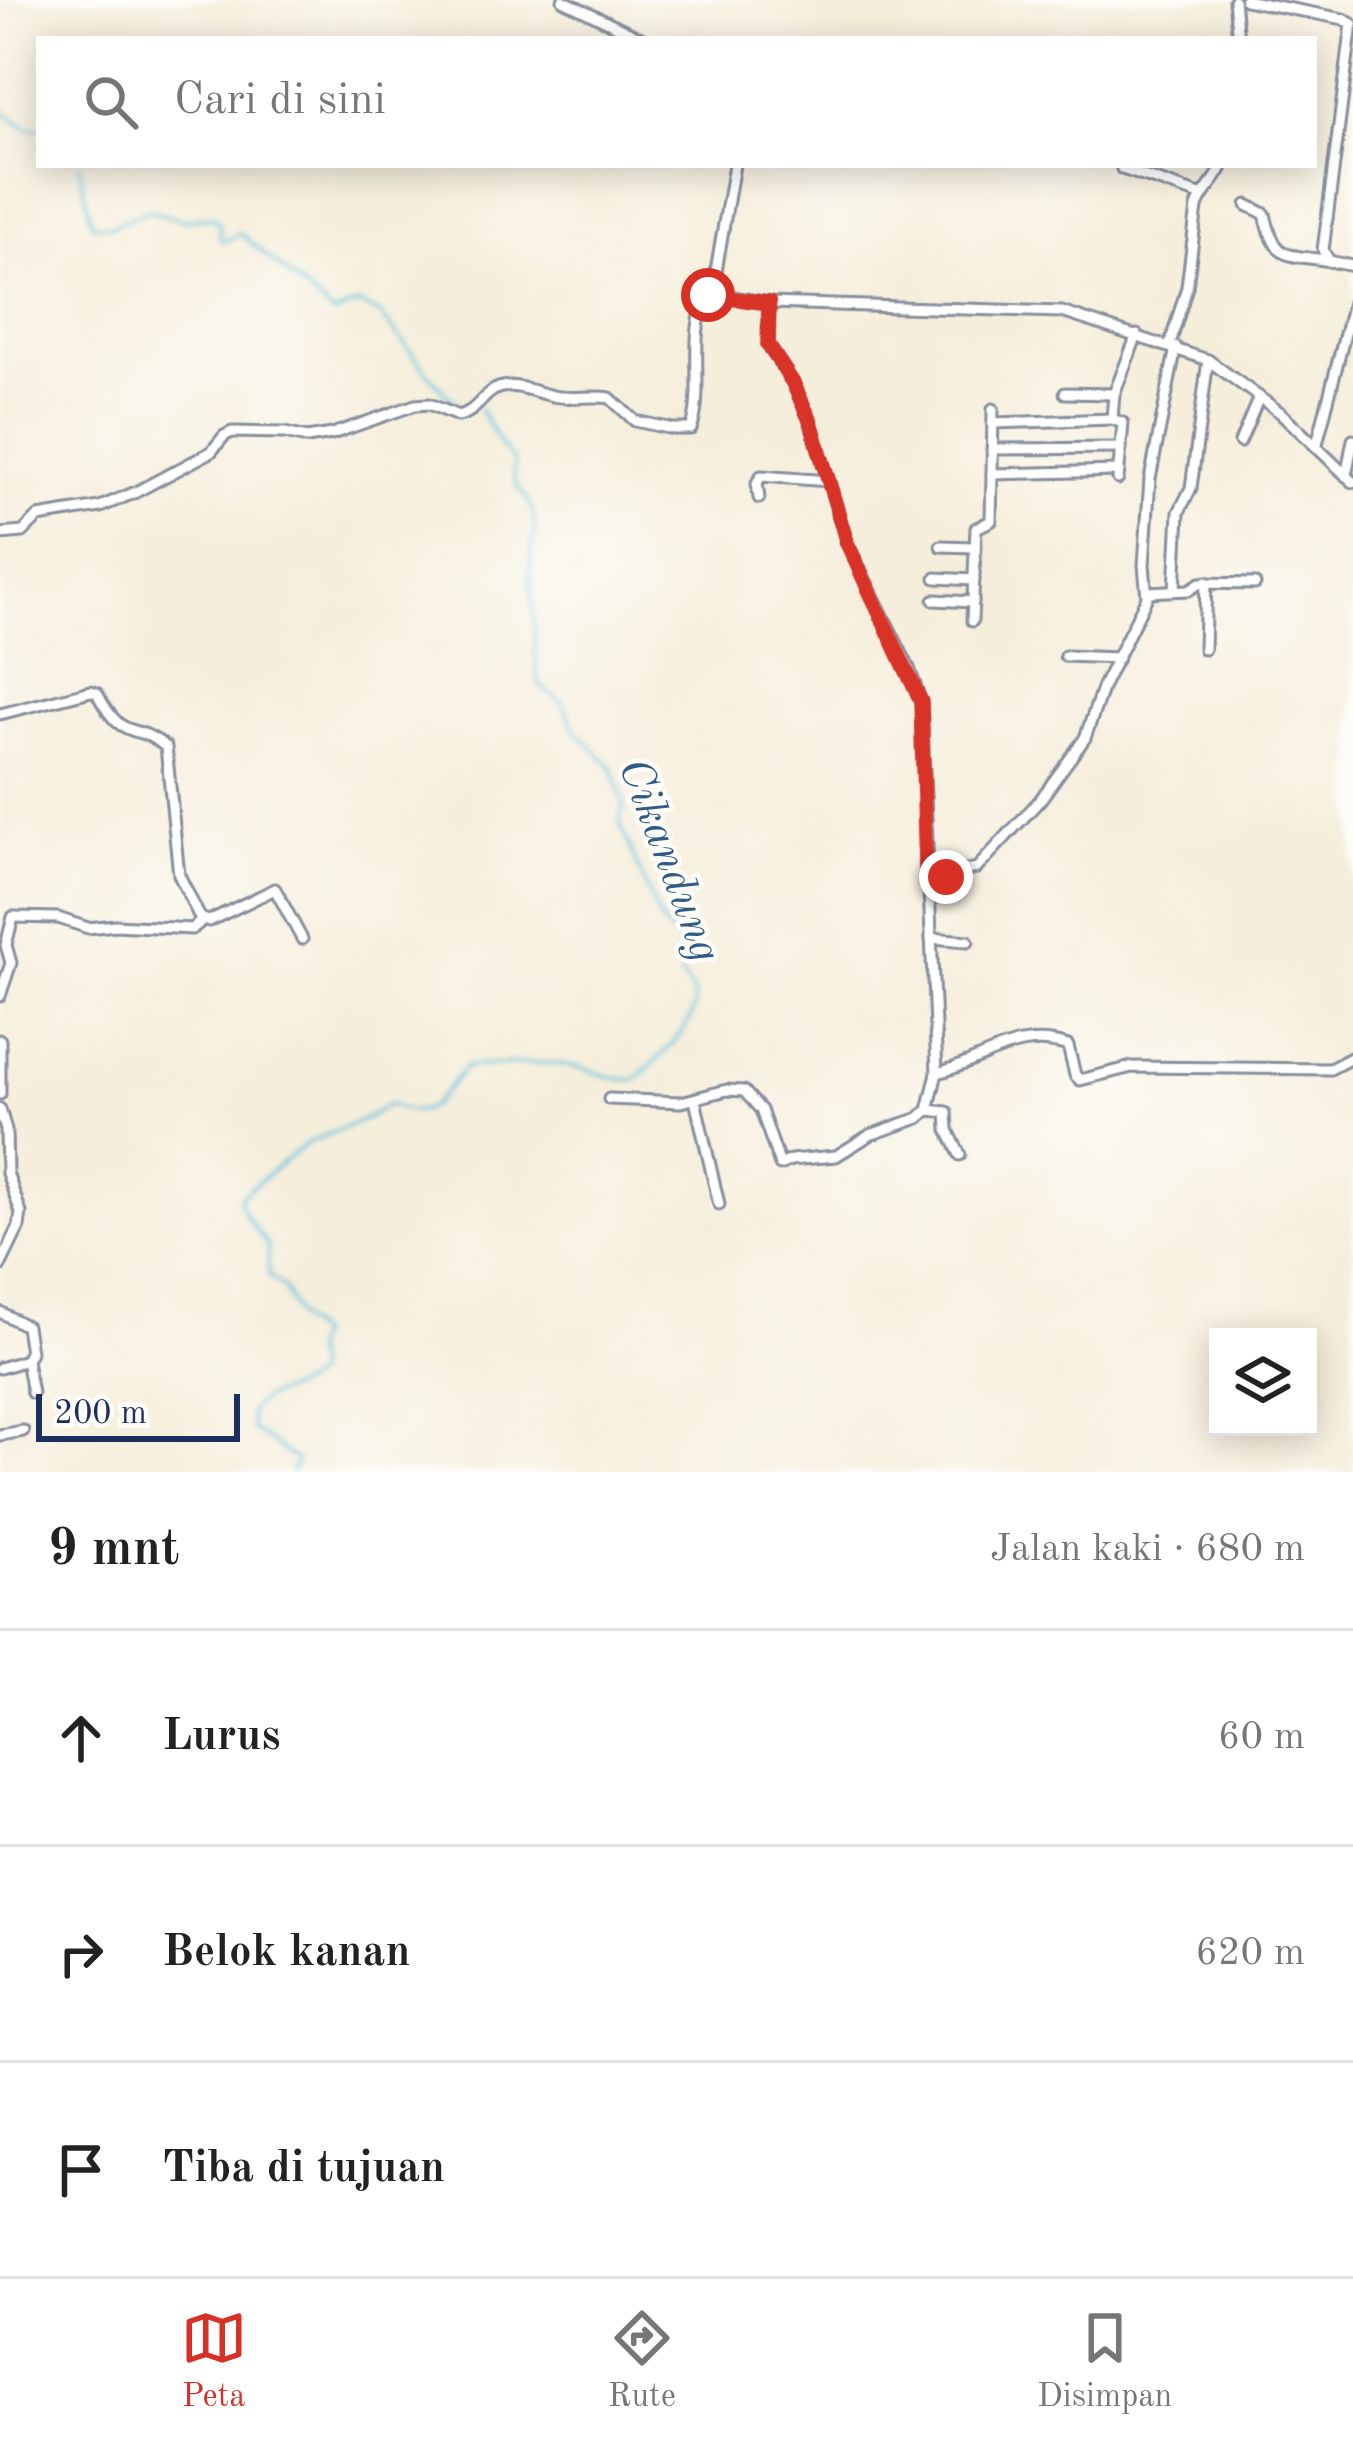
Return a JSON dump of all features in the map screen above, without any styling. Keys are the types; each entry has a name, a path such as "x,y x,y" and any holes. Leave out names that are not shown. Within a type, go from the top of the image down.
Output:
{"street":[{"path":"563,0 637,36"},
{"path":"1234,0 1238,36"},
{"path":"1245,0 1353,24 1324,246 1329,261"},
{"path":"0,534 23,532 38,517 100,507 136,492 211,452 232,432 307,438 332,434 415,404 429,404 458,416 473,411 492,391 503,387 558,398 603,396 616,401 634,421 691,429 699,324 705,302 715,290 734,168"},
{"path":"926,878 977,868 1030,812 1085,738 1145,603 1155,458 1172,345 1201,195 1222,168"},
{"path":"1122,169 1201,195"},
{"path":"1247,206 1265,214 1270,236 1280,251 1302,260 1353,266"},
{"path":"715,290 727,298 769,303 1062,312 1208,360 1317,444 1350,479"},
{"path":"1317,444 1353,302"},
{"path":"609,1099 695,1100 734,1089 748,1094 761,1110 780,1166 791,1160 836,1156 870,1135 919,1118 928,1110 937,1072 921,702 847,543 805,410 768,345 769,303"},
{"path":"1112,419 1114,394 1137,335"},
{"path":"1175,590 1179,512 1190,488 1208,360"},
{"path":"1065,393 1114,394"},
{"path":"1240,442 1259,397"},
{"path":"972,621 976,528 991,521 993,409"},
{"path":"992,474 1119,475 1123,423 1112,419 993,423"},
{"path":"1350,479 1353,440"},
{"path":"992,449 1121,448"},
{"path":"1155,458 1171,463"},
{"path":"759,498 761,476 829,481"},
{"path":"941,546 975,547"},
{"path":"937,578 974,580"},
{"path":"1147,592 1190,590 1206,582 1255,584"},
{"path":"1204,649 1206,582"},
{"path":"934,600 973,602"},
{"path":"1065,656 1118,658"},
{"path":"0,714 92,691 119,727 164,744 179,875 190,903 209,921 275,889 302,939"},
{"path":"0,996 11,963 6,945 13,916 44,916 88,928 192,928 203,920"},
{"path":"931,938 968,941"},
{"path":"0,1040 0,1094"},
{"path":"937,1072 1008,1043 1068,1046 1073,1071 1080,1080 1144,1067 1330,1069 1353,1057"},
{"path":"695,1100 719,1204"},
{"path":"0,1109 6,1130 7,1173 21,1213 0,1266"},
{"path":"928,1110 947,1112 960,1155"},
{"path":"0,1312 26,1326 32,1393"},
{"path":"0,1368 26,1360"},
{"path":"0,1436 23,1431"}],"waterway":[{"name":"Cikandung","path":"0,109 27,128 36,129"},
{"name":"Cikandung","path":"80,168 92,224 112,226 148,210 183,220 213,217 220,226 220,239 240,233 333,314 358,304 379,313 444,392 462,408 470,408"},
{"name":"Cikandung","path":"292,1472 297,1461 252,1429 250,1412 265,1398 309,1380 315,1373 312,1348 317,1335 298,1319 284,1288 269,1276 268,1246 245,1215 239,1200 242,1195 307,1143 368,1118 388,1104 404,1110 427,1109 468,1066 559,1064 636,1079 674,1042 694,1008 693,993 681,972 681,943 660,921 620,823 624,803 612,767 576,731 562,701 541,687 537,677 530,571 533,513 517,486 514,461 479,409"}],"route":[{"path":"708,295 715,290 727,298 769,303 768,345 811,422 847,543 917,688 924,719 926,878 946,877"}]}
